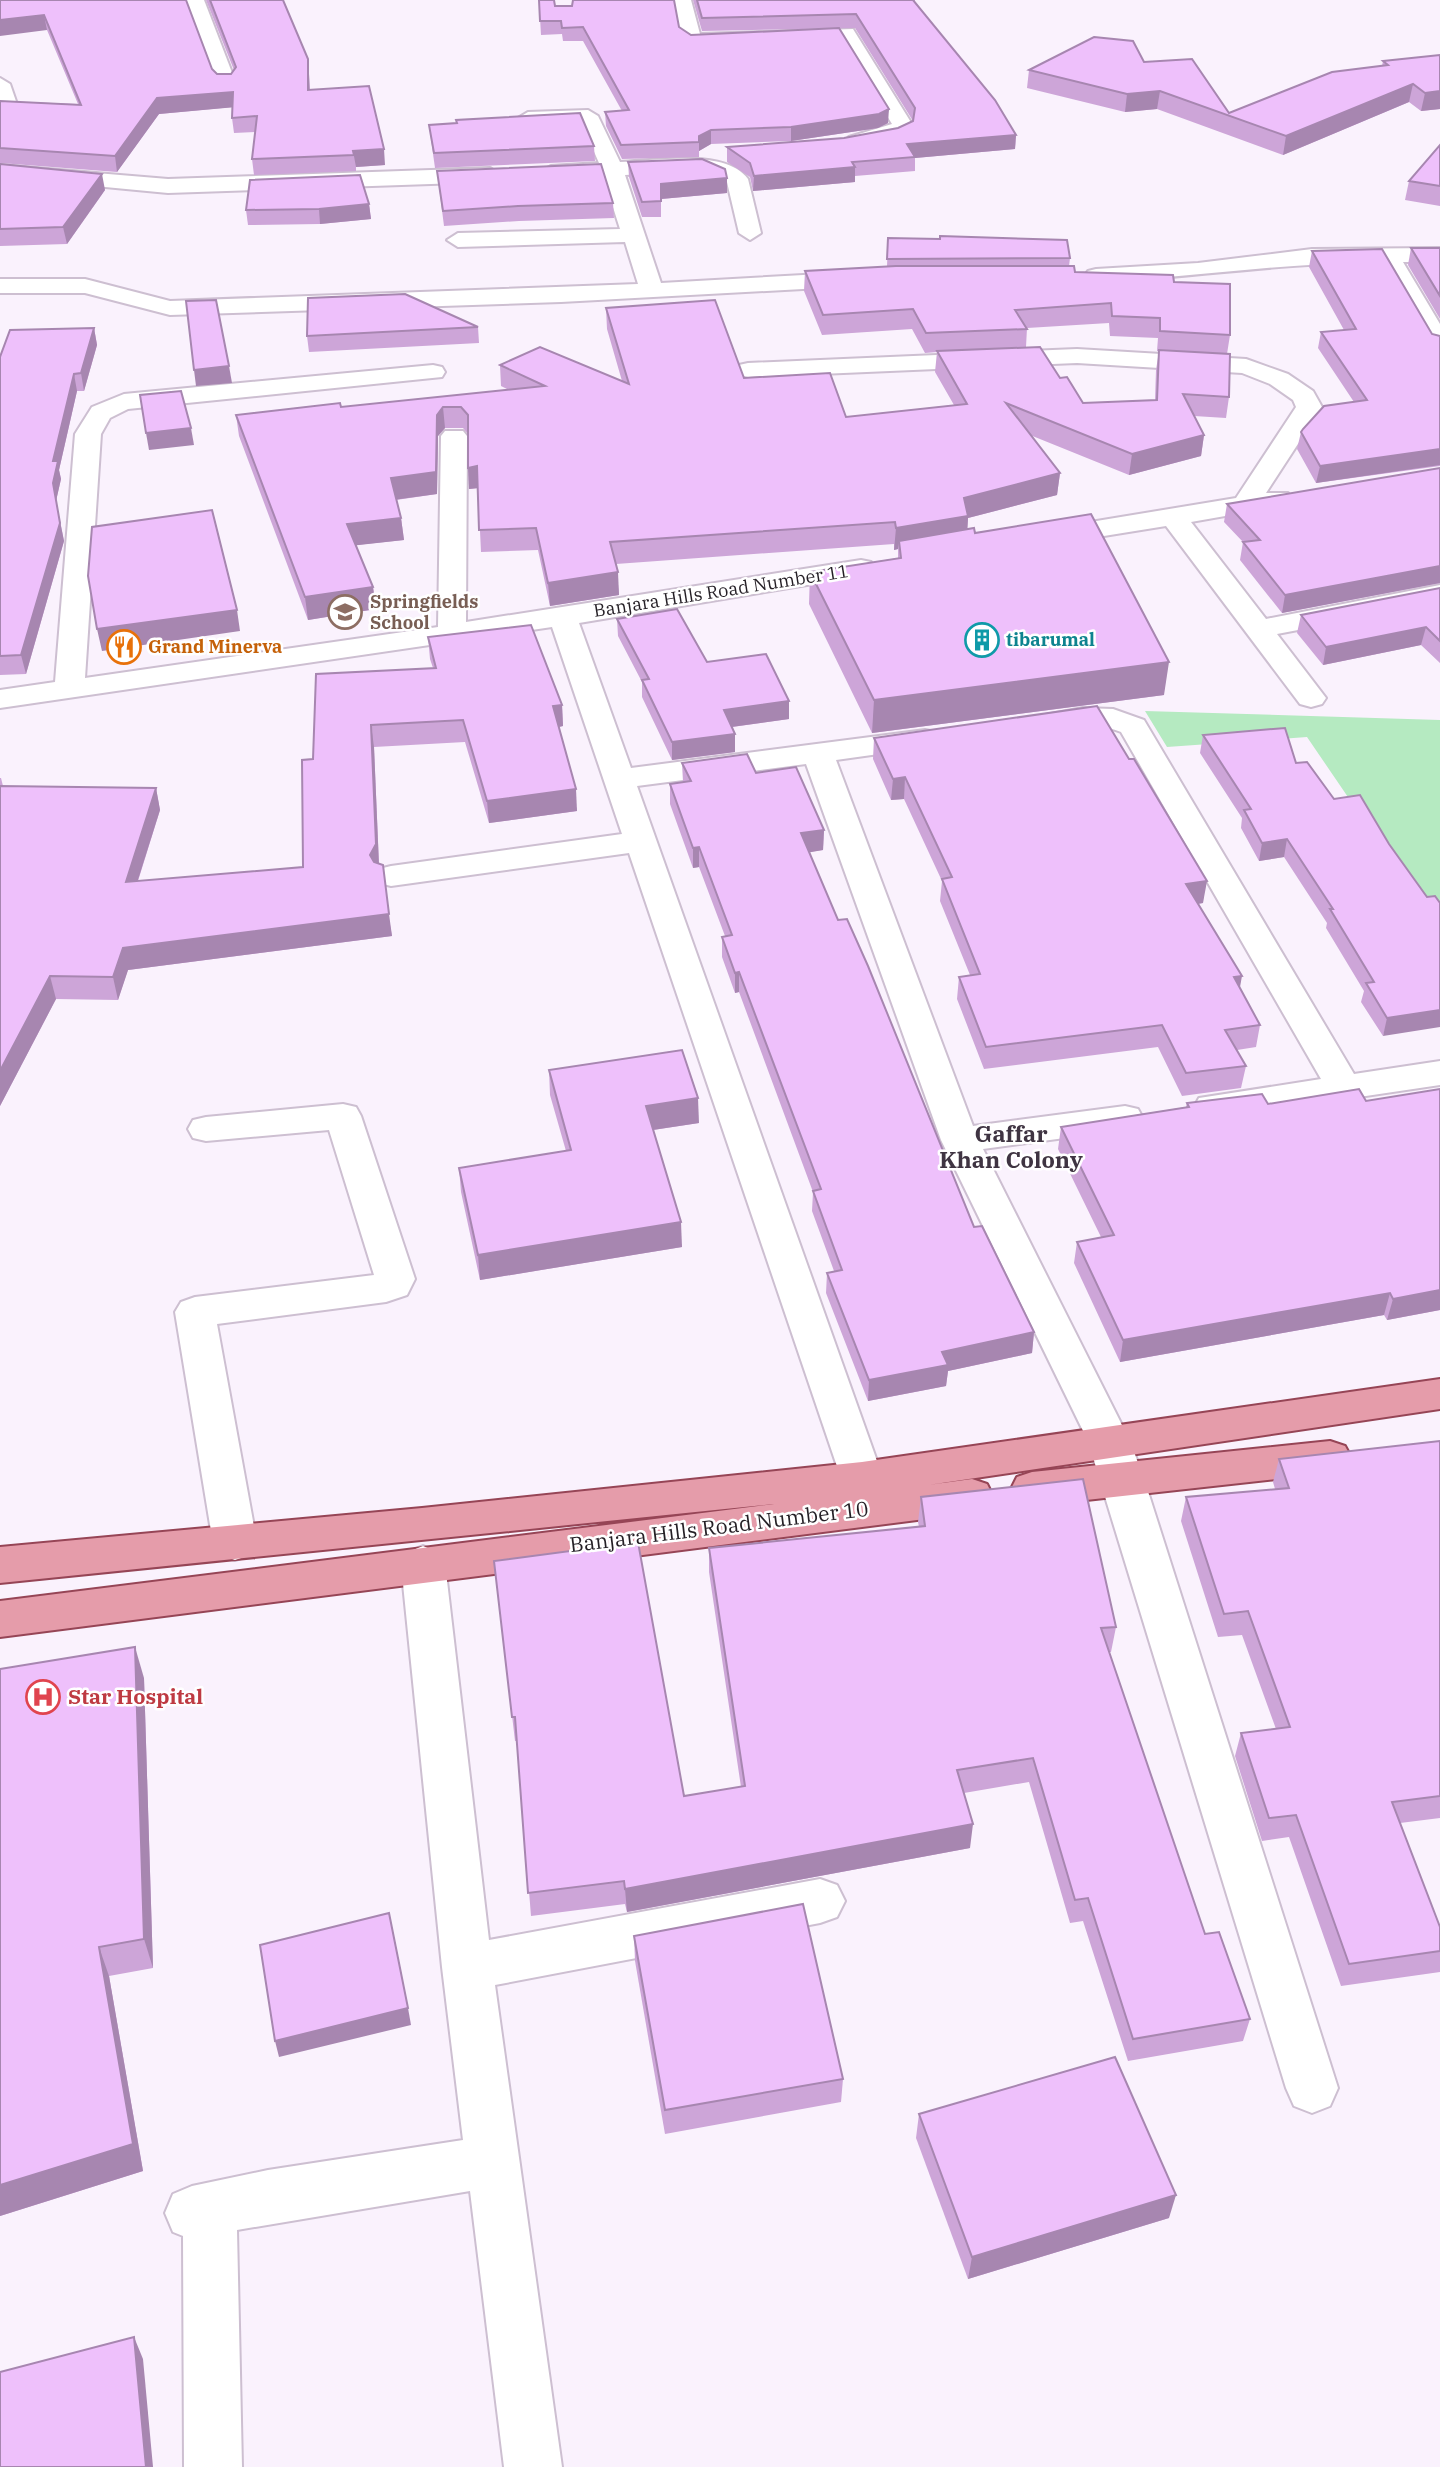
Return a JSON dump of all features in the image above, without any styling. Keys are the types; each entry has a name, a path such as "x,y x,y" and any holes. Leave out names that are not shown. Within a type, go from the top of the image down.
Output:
{"main road":[{"name":"Banjara Hills Road Number 10","path":"0,1619 423,1564 1116,1460 1440,1394"},
{"name":"Banjara Hills Road Number 10","path":"0,1564 235,1543 862,1478 1116,1460 1371,1452"}],"street":[{"path":"195,0 226,83"},
{"path":"682,0 692,40 846,33 902,124 902,130 883,137 831,144"},
{"path":"0,84 9,110"},
{"path":"506,119 588,116 612,169 652,290"},
{"path":"0,171 168,186 330,183 703,164 737,179 750,233"},
{"path":"458,240 634,235"},
{"path":"1078,276 1198,270 1312,256 1440,255"},
{"path":"1388,256 1440,344"},
{"path":"0,286 87,286 116,292 151,307 170,308 652,290 883,277"},
{"path":"748,370 1077,356 1246,366 1279,379 1304,396 1310,407 1245,504"},
{"path":"69,691 88,434 92,420 101,410 124,402 433,372"},
{"path":"452,632 454,436"},
{"path":"1024,541 1310,495"},
{"path":"1173,517 1311,698"},
{"name":"Banjara Hills Road Number 11","path":"0,699 564,617 888,564"},
{"path":"1260,629 1440,594"},
{"path":"564,617 862,1478"},
{"path":"1019,726 1100,715 1117,718 1133,726 1345,1089"},
{"path":"621,779 952,736"},
{"path":"818,754 960,1140 1116,1460 1244,1880 1312,2088"},
{"path":"391,876 642,841"},
{"path":"960,1140 1345,1089 1440,1073"},
{"path":"206,1129 343,1116 395,1279 393,1285 386,1287 195,1312 235,1543"},
{"path":"423,1564 467,1966 495,2161 533,2467"},
{"path":"467,1966 820,1901"},
{"path":"213,2467 201,2211 268,2197 495,2161"}],"green space":[{"path":"1145,711 1440,720 1440,932 1307,737 1167,747"}],"building":[{"path":"0,0 186,0 212,69 217,74 231,74 236,67 210,0 283,0 308,59 308,90 369,86 384,149 353,151 354,155 252,159 257,116 232,118 233,92 157,98 115,156 0,148 0,101 81,105 44,15 0,20"},
{"path":"539,0 554,0 555,6 572,6 573,0 674,0 679,27 691,35 839,28 889,109 879,114 791,127 711,130 699,136 699,142 621,145 605,112 629,110 583,27 562,28 561,21 540,21"},
{"path":"697,0 913,0 995,100 1016,135 907,144 915,157 852,162 855,167 754,176 750,163 727,147 844,138 898,128 913,121 915,108 856,14 702,18"},
{"path":"1094,37 1133,41 1144,62 1192,59 1229,113 1332,72 1388,65 1383,61 1440,55 1440,91 1425,93 1413,84 1286,136 1160,91 1127,94 1029,70"},
{"path":"580,113 594,146 434,153 429,125 457,123 456,120"},
{"path":"1440,145 1440,186 1409,181"},
{"path":"702,159 725,169 727,178 661,184 661,201 642,202 628,162"},
{"path":"0,164 102,174 63,227 0,229"},
{"path":"601,164 613,203 443,211 437,171"},
{"path":"360,175 369,204 319,209 246,210 250,180"},
{"path":"940,236 1067,240 1070,258 887,259 888,238 940,239"},
{"path":"1411,248 1440,248 1440,296"},
{"path":"1382,249 1432,334 1440,336 1440,449 1320,466 1301,432 1303,429 1324,406 1367,400 1321,332 1356,329 1312,251"},
{"path":"896,266 1074,266 1075,272 1173,275 1174,282 1230,284 1230,335 1160,331 1160,318 1112,316 1111,303 1015,310 1027,329 926,333 913,309 823,315 805,271"},
{"path":"405,294 478,327 307,336 308,298"},
{"path":"216,300 229,366 194,370 186,301"},
{"path":"715,300 744,378 830,373 846,417 967,404 937,351 1040,347 1060,378 1067,377 1083,403 1157,400 1159,350 1230,354 1229,397 1183,394 1204,435 1132,454 1006,403 1060,473 964,498 968,516 896,528 895,522 610,542 618,572 548,583 536,528 479,530 477,466 468,468 468,415 461,407 443,407 437,415 436,472 391,478 401,518 347,524 373,587 305,597 236,415 340,403 341,407 545,386 500,365 540,347 629,384 606,308"},
{"path":"94,328 81,373 74,374 53,461 58,461 53,483 60,523 21,655 0,656 0,357 10,330"},
{"path":"181,391 191,428 146,433 140,395"},
{"path":"1440,468 1440,566 1285,595 1243,542 1260,540 1227,504"},
{"path":"212,510 237,610 97,629 88,576 92,527"},
{"name":"tibarumal","path":"1091,514 1169,662 874,700 810,572 901,558 899,541 974,528 975,533"},
{"path":"1440,588 1440,641 1426,627 1326,647 1301,615"},
{"path":"677,609 707,662 766,654 789,701 724,710 735,734 672,742 642,680 649,679 617,619"},
{"path":"531,625 562,705 553,706 576,789 487,801 463,720 371,725 376,844 370,855 374,862 383,865 389,914 123,948 113,977 50,976 0,1071 0,786 156,788 126,882 303,867 302,760 313,759 316,674 436,668 428,637"},
{"path":"1097,706 1129,759 1134,759 1207,881 1186,884 1242,976 1234,977 1260,1025 1225,1030 1246,1066 1186,1073 1162,1025 986,1047 959,977 980,974 942,879 952,877 905,777 893,779 874,738"},
{"path":"1285,728 1296,763 1307,762 1334,799 1360,795 1389,844 1427,897 1435,896 1440,903 1440,1010 1387,1018 1366,983 1374,982 1330,909 1333,909 1287,839 1262,843 1244,810 1251,809 1203,735"},
{"path":"747,754 756,773 796,767 824,830 801,833 838,920 847,919 868,966 974,1227 982,1226 1034,1332 942,1352 948,1365 869,1380 827,1273 842,1270 813,1191 821,1189 739,972 735,973 722,937 732,935 699,847 693,848 670,784 691,781 682,763"},
{"path":"682,1050 698,1098 646,1106 681,1222 478,1255 459,1168 571,1150 549,1070"},
{"path":"1359,1089 1366,1101 1440,1089 1440,1290 1393,1299 1390,1293 1123,1340 1077,1242 1114,1235 1061,1127 1189,1107 1187,1103 1262,1094 1268,1104"},
{"path":"1440,1441 1440,1796 1392,1802 1440,1927 1440,1951 1349,1964 1296,1815 1269,1818 1241,1733 1290,1727 1248,1611 1224,1614 1186,1497 1289,1488 1279,1459"},
{"path":"1083,1479 1116,1627 1101,1628 1205,1934 1219,1932 1250,2019 1133,2039 1088,1898 1075,1900 1033,1758 957,1770 973,1824 625,1889 624,1881 528,1893 515,1717 512,1717 494,1561 638,1542 684,1796 745,1786 709,1548 925,1526 921,1497"},
{"path":"135,1647 144,1939 99,1947 133,2144 0,2185 0,1669"},
{"path":"803,1904 843,2079 665,2110 634,1936"},
{"path":"389,1913 408,2008 275,2041 260,1945"},
{"path":"1115,2057 1176,2195 972,2257 919,2114"},
{"path":"134,2337 146,2467 0,2467 0,2372"}],"place":[{"name":"Springfields School","path":"345,612"},
{"name":"tibarumal","path":"982,640"},
{"name":"Grand Minerva","path":"124,647"},
{"name":"Star Hospital","path":"43,1697"}],"district":[{"name":"Gaffar Khan Colony","path":"1011,1147"}]}
